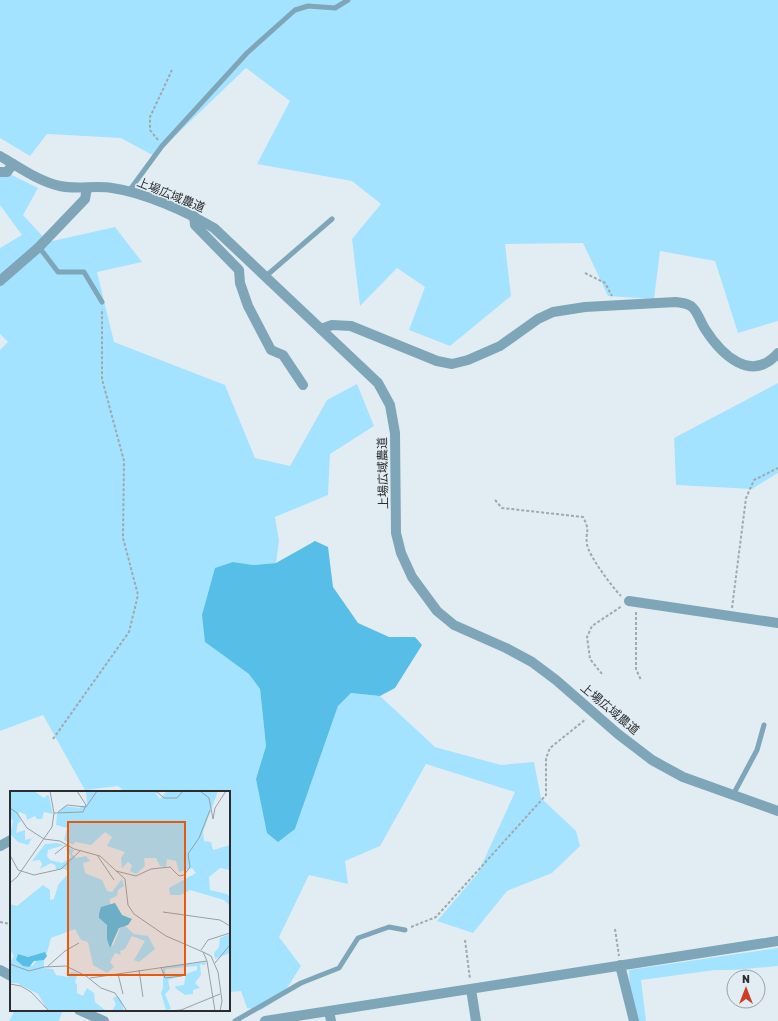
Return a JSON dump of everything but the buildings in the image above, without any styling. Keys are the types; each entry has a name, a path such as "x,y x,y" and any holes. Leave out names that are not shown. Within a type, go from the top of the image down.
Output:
{"street":[{"name":"上場広域農道","path":"0,156 37,178 60,186 87,188 111,187 129,191 194,216 214,228 378,383 390,406 395,433 396,533 401,553 412,577 436,611 454,625 506,648 532,662 556,680 618,734 652,760 683,777 778,811"},
{"path":"0,172 7,172 13,164"},
{"path":"0,281 39,247 84,198 87,188"},
{"path":"194,216 195,225 239,270 240,283 248,306 272,350 283,355 303,385"},
{"path":"321,329 332,325 351,326 437,361 452,364 468,360 500,346 538,319 553,312 585,307 676,302 687,304 693,308 705,329 720,349 739,364 750,367 760,365 774,358 778,353"},
{"path":"634,602 778,623"},
{"path":"0,846 10,841"},
{"path":"266,1021 330,1016 471,989 778,941"},
{"path":"620,965 634,1021"},
{"path":"0,970 10,975"},
{"path":"471,989 476,1021"},
{"path":"81,1011 104,1021"}],"lane":[{"path":"129,191 162,146 247,53 295,10 308,6 335,8 348,0"},
{"path":"266,276 332,219"},
{"path":"39,247 58,272 84,272 102,302"},
{"path":"733,795 757,750 764,725"},
{"path":"235,1021 301,983 339,968 358,938 389,927 404,930"}],"path":[{"path":"162,146 150,130 150,117 172,70"},
{"path":"585,273 605,283 617,306"},
{"path":"53,739 129,632 138,594 123,538 124,461 102,379 102,302"},
{"path":"731,615 746,498 754,480 778,468"},
{"path":"495,500 502,508 582,518 588,527 587,544 590,553 620,594 634,602 636,613 636,668 641,680"},
{"path":"602,674 590,659 587,637 592,626 634,602"},
{"path":"404,930 436,917 546,795 546,758 550,748 594,713"},
{"path":"0,922 10,924"},
{"path":"615,929 620,965"},
{"path":"465,940 471,989"}],"shaded area":[{"path":"0,0 778,0 778,321 738,333 715,261 660,251 654,299 608,296 583,243 505,244 511,296 450,346 409,330 425,287 397,268 360,306 352,239 381,204 352,181 257,164 290,101 246,68 154,156 121,138 47,134 30,156 0,138"},
{"path":"0,169 38,188 23,215 48,242 115,227 142,262 97,272 114,342 225,385 255,458 290,466 327,400 357,384 374,426 330,454 328,495 275,517 279,541 276,563 253,565 233,562 205,642 250,674 260,689 266,746 256,779 295,829 338,706 351,693 380,696 435,747 501,765 534,762 541,798 576,831 580,846 552,873 507,891 473,933 437,921 478,873 515,792 426,764 380,846 345,861 348,884 309,875 279,937 301,966 282,996 261,1010 247,1008 241,991 230,992 230,791 124,791 118,786 85,790 43,715 0,731 0,350 8,342 0,334 0,248 22,235 0,205"},
{"path":"778,383 778,473 752,489 676,485 674,438"},
{"path":"315,541 328,547 333,587 358,623 389,637 415,637 422,645 395,688 380,696 351,693 338,706 295,829 278,842 267,833 256,779 266,746 260,689 249,674 205,642 202,615 215,568 233,562 253,565 276,563"},
{"path":"778,948 778,966 715,970 641,980 646,1021 631,1021 629,970"},
{"path":"14,1011 63,1011 59,1021 9,1021"}]}
